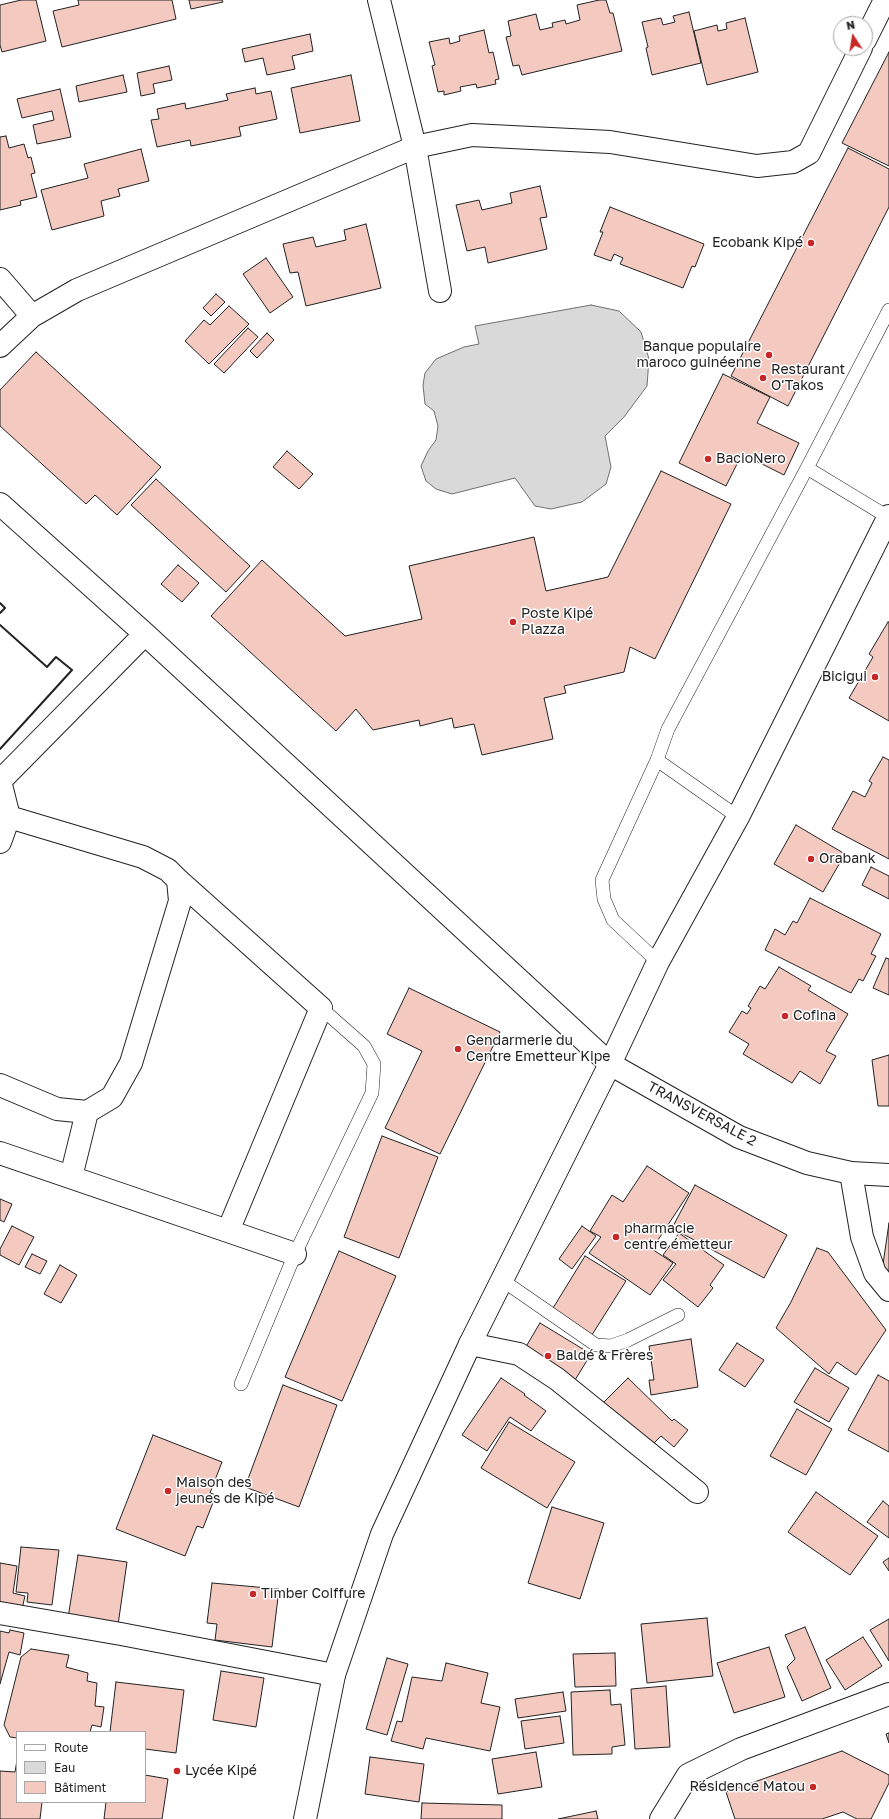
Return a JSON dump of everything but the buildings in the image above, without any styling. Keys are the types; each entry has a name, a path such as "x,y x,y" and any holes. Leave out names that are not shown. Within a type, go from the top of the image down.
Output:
{"street":[{"path":"380,0 415,147 440,291"},
{"path":"873,24 885,0"},
{"path":"0,346 32,316 77,290 415,147 472,135 610,142 756,166 793,162 809,153 857,56"},
{"path":"0,279 32,316"},
{"name":"TRANSVERSALE 2","path":"0,504 145,634 610,1064 739,1137 807,1163 852,1173 889,1175"},
{"path":"305,1819 334,1675 382,1534 470,1344 610,1064 658,962 738,816 889,517"},
{"path":"0,842 10,817 0,781 145,634"},
{"path":"10,817 143,857 168,870 321,1008 228,1231"},
{"path":"0,1085 57,1109 87,1112 112,1097 131,1063 180,901 178,880"},
{"path":"72,1177 87,1112"},
{"path":"0,1153 295,1254"},
{"path":"852,1173 862,1237 874,1273 889,1290"},
{"path":"470,1344 519,1354 557,1380 697,1492"},
{"path":"0,1613 121,1634 334,1675"},
{"path":"661,1819 688,1775 741,1749 889,1694"}],"lane":[{"path":"658,962 613,920 604,898 602,880 657,760 668,729 889,310"},
{"path":"807,468 889,517"},
{"path":"657,760 738,816"},
{"path":"241,1384 295,1254 372,1093 374,1064 364,1046 321,1008"},
{"path":"502,1280 596,1345 611,1346 617,1344 678,1315"}],"water":[{"path":"591,305 619,311 641,332 649,359 647,386 624,417 605,436 611,467 606,484 582,502 551,509 535,506 515,478 452,494 436,489 426,481 421,466 428,451 436,440 438,426 434,411 425,404 423,385 425,373 436,359 464,347 479,344 475,326"}],"wall":[{"path":"0,603 5,608 0,613"},
{"path":"0,625 47,667 56,657 72,670 0,749"}],"place":[{"name":"Ecobank Kipé","path":"811,243"},
{"name":"Banque populaire maroco guinéenne","path":"769,355"},
{"name":"Restaurant O'Takos","path":"763,378"},
{"name":"BacioNero","path":"708,459"},
{"name":"Poste Kipé Plazza","path":"513,622"},
{"name":"Bicigui","path":"875,677"},
{"name":"Orabank","path":"811,859"},
{"name":"Cofina","path":"785,1016"},
{"name":"Gendarmerie du Centre Emetteur Kipe","path":"458,1049"},
{"name":"pharmacie centre émetteur","path":"616,1237"},
{"name":"Baldé & Frères","path":"548,1356"},
{"name":"Maison des jeunes de Kipé","path":"168,1491"},
{"name":"Timber Coiffure","path":"253,1594"},
{"name":"Lycée Kipé","path":"177,1771"},
{"name":"Résidence Matou","path":"813,1787"}]}
